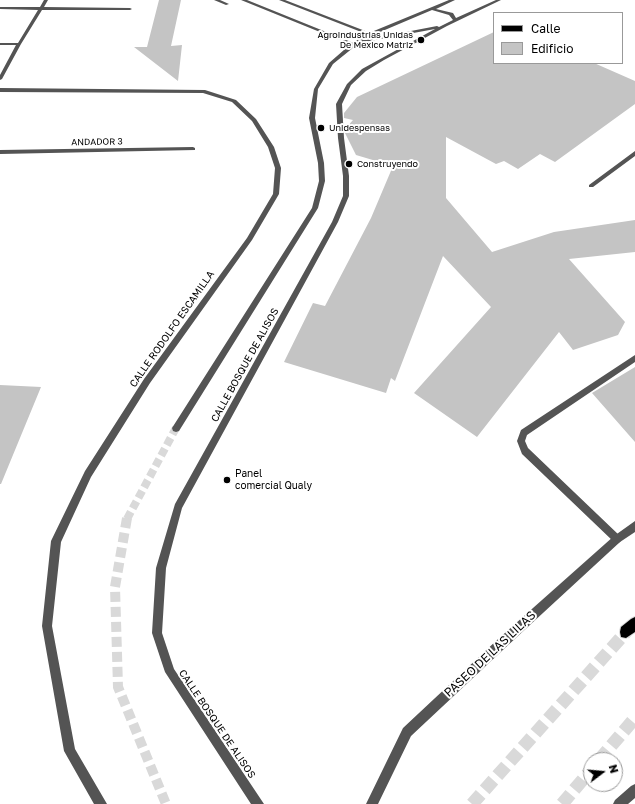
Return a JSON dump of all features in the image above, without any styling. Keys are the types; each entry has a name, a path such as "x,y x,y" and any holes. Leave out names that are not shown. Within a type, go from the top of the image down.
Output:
{"main road":[{"path":"626,632 635,623"}],"street":[{"path":"0,79 18,44 46,0"},
{"path":"216,0 227,4"},
{"path":"243,0 354,44 445,25"},
{"path":"281,0 371,34"},
{"path":"176,428 315,208 322,182 321,163 312,118 316,89 331,63 354,44 371,34 453,0"},
{"name":"CALLE BOSQUE DE ALISOS","path":"254,802 170,672 157,633 161,568 178,508 335,222 346,196 346,176 341,138 339,104 349,84 364,70 382,59 455,20 500,0"},
{"path":"0,8 130,9"},
{"path":"433,9 446,11 454,17 455,20"},
{"path":"0,44 18,44"},
{"name":"CALLE RODOLFO ESCAMILLA","path":"0,90 204,91 234,101 254,120 271,147 278,168 276,194 249,240 147,382 88,474 56,541 47,626 70,751 101,804"},
{"name":"ANDADOR 3","path":"0,152 193,149"},
{"path":"591,186 635,154"},
{"path":"617,539 525,451 521,442 524,433 635,358"},
{"name":"PASEO DE LAS LILAS","path":"372,804 407,732 617,539 635,526"},
{"path":"619,804 635,790"}],"building":[{"path":"159,0 181,0 171,46 182,45 178,81 134,47 147,47"},
{"path":"493,32 493,64 596,64 635,81 635,104 555,162 540,154 518,169 504,161 496,164 446,137 446,198 492,252 554,232 635,220 635,252 569,259 625,322 618,335 573,350 559,332 477,437 414,393 491,307 443,256 395,381 391,378 386,393 284,362 313,303 325,306 371,218 393,166 356,155 345,133 345,129 353,120 344,118 344,113 357,97"},
{"path":"635,367 635,442 592,393"},
{"path":"0,385 41,387 1,484 0,484"}],"tunnel":[{"path":"127,519 176,428"},
{"path":"127,518 115,587 118,687 166,804"},
{"path":"472,804 626,632"},
{"path":"606,752 635,718"},
{"path":"562,804 583,779"}],"place":[{"name":"Agroindustrias Unidas De Mexico Matriz","path":"421,40"},
{"name":"Unidespensas","path":"321,128"},
{"name":"Construyendo","path":"349,164"},
{"name":"Panel comercial Qualy","path":"227,480"}]}
